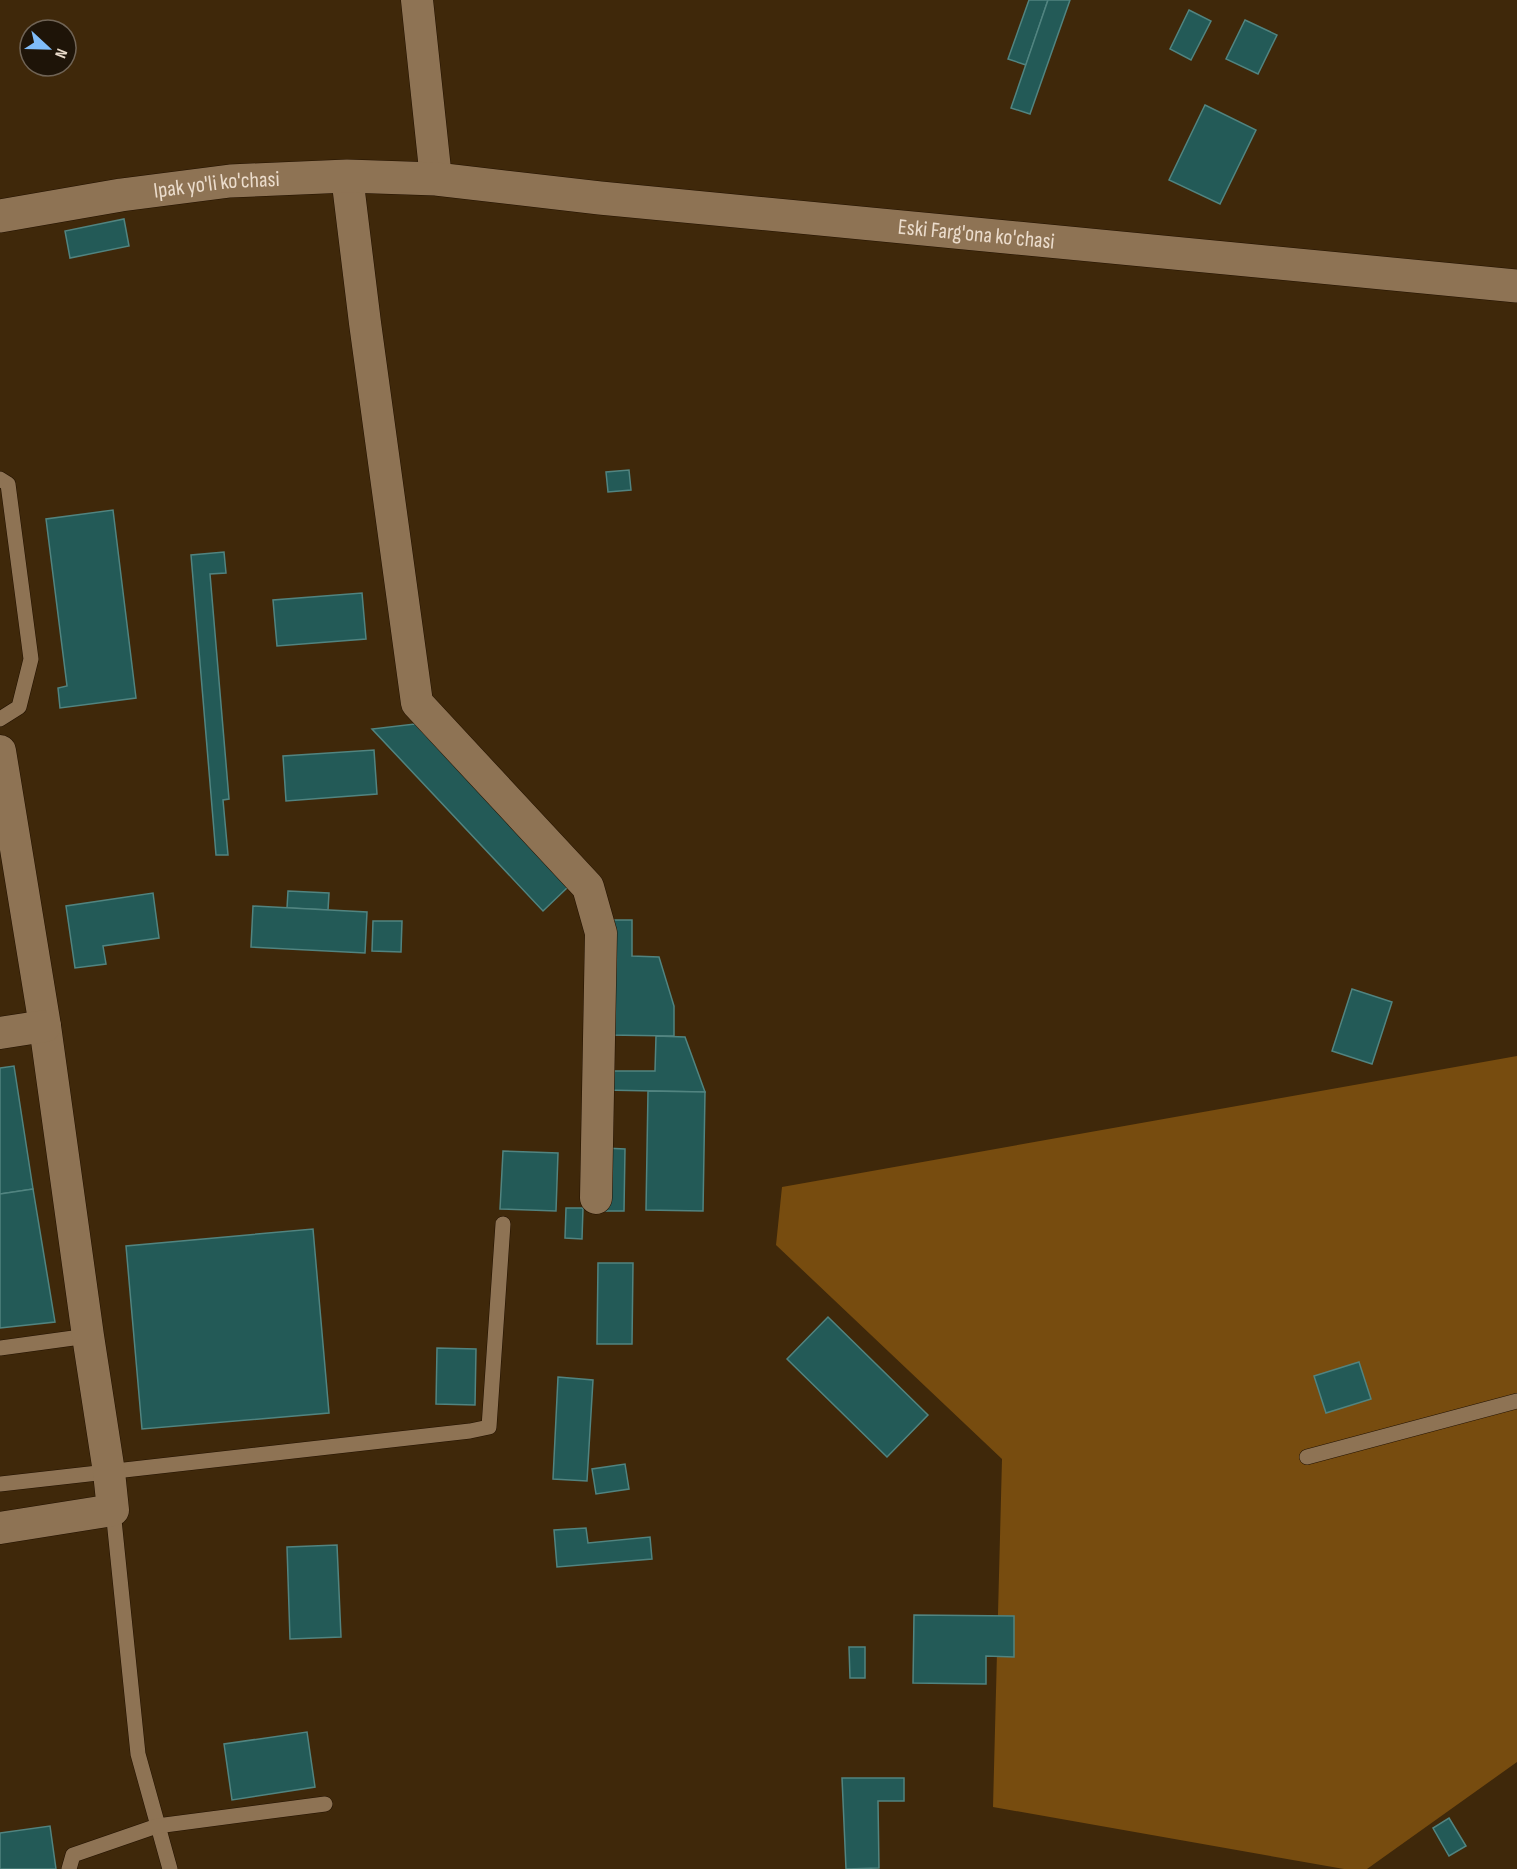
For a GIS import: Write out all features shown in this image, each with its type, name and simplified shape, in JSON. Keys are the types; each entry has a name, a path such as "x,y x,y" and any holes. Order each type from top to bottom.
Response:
{"main road":[{"name":"Ipak yo'li ko'chasi","path":"0,216 121,195 230,181 347,176 436,179"},
{"name":"Eski Farg'ona ko'chasi","path":"436,179 600,198 1517,286"}],"street":[{"path":"417,0 436,179"},
{"path":"347,176 417,703 588,887 601,933 596,1198"},
{"path":"0,751 45,1026 88,1336 110,1472 113,1510 0,1528"},
{"path":"0,1033 45,1026"}],"lane":[{"path":"0,479 8,484 31,658 18,707 0,719"},
{"path":"0,1484 489,1427 502,1224"},
{"path":"0,1348 88,1336"},
{"path":"1307,1457 1517,1401"},
{"path":"113,1510 138,1754 170,1869"},
{"path":"69,1869 73,1856 157,1826 325,1804"}],"shaded area":[{"path":"1517,1056 1517,1762 1367,1869 1344,1869 993,1807 1002,1459 776,1245 782,1187"}],"building":[{"path":"1029,0 1048,0 1026,65 1008,59"},
{"path":"1048,0 1070,0 1030,114 1011,108"},
{"path":"1189,10 1211,21 1191,60 1170,49"},
{"path":"1245,20 1277,35 1258,74 1226,59"},
{"path":"1205,105 1256,130 1220,204 1169,180"},
{"path":"124,219 129,246 70,258 65,231"},
{"path":"629,470 631,490 608,492 606,472"},
{"path":"113,510 136,698 60,708 58,688 67,686 46,519"},
{"path":"224,552 226,573 210,574 229,799 223,800 228,855 216,855 191,555"},
{"path":"362,593 366,639 277,646 273,600"},
{"path":"415,724 568,887 543,911 372,729"},
{"path":"374,750 377,794 286,801 283,756"},
{"path":"288,891 329,893 328,910 287,908"},
{"path":"153,893 159,938 103,946 106,964 75,968 66,906"},
{"path":"253,906 367,912 365,953 251,947"},
{"path":"610,920 632,920 632,956 659,957 674,1006 674,1036 608,1035"},
{"path":"373,921 402,921 401,952 372,951"},
{"path":"1352,989 1392,1002 1372,1064 1332,1051"},
{"path":"656,1036 685,1037 705,1092 604,1090 604,1071 655,1071"},
{"path":"14,1066 33,1189 0,1194 0,1068"},
{"path":"648,1091 705,1092 703,1211 646,1210"},
{"path":"604,1148 625,1149 624,1211 603,1211"},
{"path":"503,1151 558,1153 556,1211 500,1209"},
{"path":"33,1189 55,1322 0,1328 0,1194"},
{"path":"566,1208 583,1208 582,1239 565,1238"},
{"path":"313,1229 329,1413 142,1429 126,1246"},
{"path":"598,1263 633,1263 632,1344 597,1344"},
{"path":"828,1317 928,1415 887,1457 787,1359"},
{"path":"437,1348 476,1349 475,1405 436,1404"},
{"path":"1359,1362 1371,1399 1326,1413 1314,1376"},
{"path":"558,1377 593,1380 587,1481 553,1479"},
{"path":"625,1464 629,1489 596,1494 592,1469"},
{"path":"586,1528 588,1543 650,1537 652,1559 557,1567 554,1530"},
{"path":"337,1545 341,1637 290,1639 287,1547"},
{"path":"914,1615 1014,1616 1014,1657 986,1656 986,1684 913,1683"},
{"path":"849,1647 865,1647 865,1678 850,1678"},
{"path":"307,1732 315,1787 232,1800 224,1744"},
{"path":"842,1778 904,1778 904,1801 878,1801 879,1868 846,1869"},
{"path":"1449,1818 1466,1846 1449,1856 1433,1828"},
{"path":"50,1826 56,1869 0,1869 0,1833"}]}
